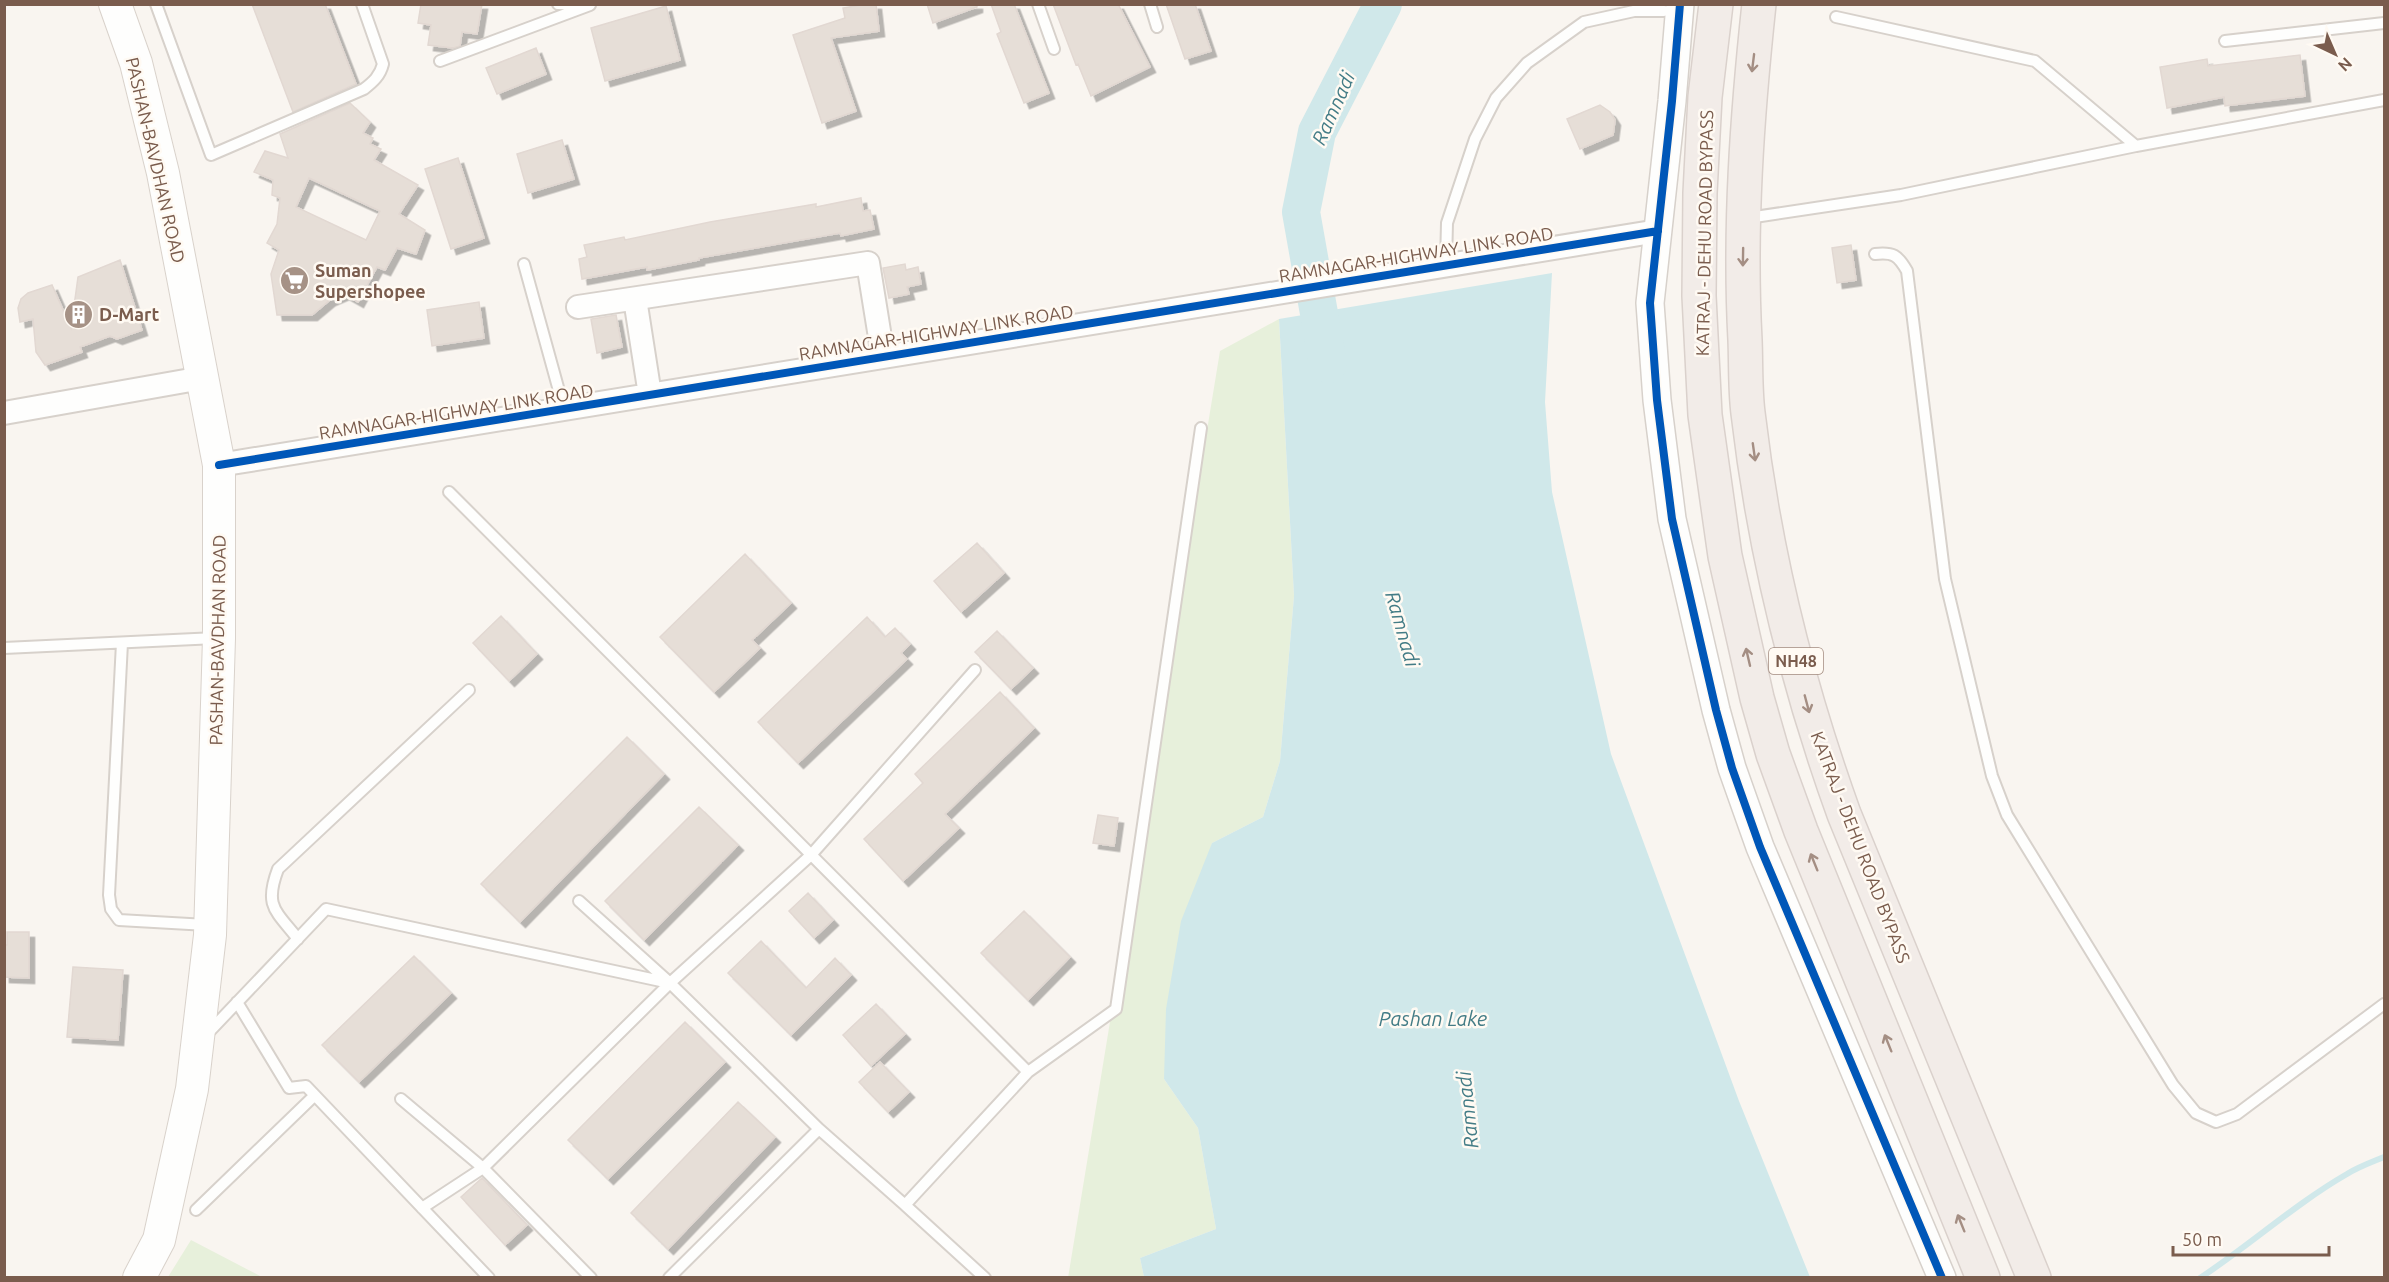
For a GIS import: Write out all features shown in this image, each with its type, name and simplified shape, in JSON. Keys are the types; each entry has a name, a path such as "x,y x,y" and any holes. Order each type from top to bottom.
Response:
{"highway":[{"name":"KATRAJ - DEHU ROAD BYPASS","path":"1716,4 1705,97 1700,193 1699,296 1705,415 1725,556 1757,698 1777,765 1801,831 1983,1278"},
{"name":"KATRAJ - DEHU ROAD BYPASS","path":"1760,4 1748,100 1743,218 1743,295 1748,411 1768,548 1817,740 1844,814 2034,1278"}],"main road":[{"name":"PASHAN-BAVDHAN ROAD","path":"115,4 136,63 163,173 219,465 219,638 211,925 192,1089 159,1240 139,1278"}],"street":[{"path":"1672,8 1658,231 1650,303 1657,400 1672,519 1716,710 1732,768 1760,847 1942,1278"},
{"name":"RAMNAGAR-HIGHWAY LINK ROAD","path":"219,465 1658,231"},
{"path":"578,307 868,263 884,356"},
{"path":"635,299 650,394"},
{"path":"4,413 202,378"}],"lane":[{"path":"156,4 211,155 364,90 373,82 381,73 383,64 362,4"},
{"path":"558,4 591,5"},
{"path":"1038,4 1054,49"},
{"path":"1150,4 1157,27"},
{"path":"440,62 591,5"},
{"path":"1446,264 1447,223 1475,139 1496,98 1527,63 1584,21 1634,11 1672,8"},
{"path":"1836,17 2035,62 2136,146"},
{"path":"2224,41 2385,23"},
{"path":"1743,218 1900,195 2136,146 2385,100"},
{"path":"1875,254 1889,253 1898,256 1907,271 1945,579 1992,776 2007,815 2173,1085 2196,1113 2216,1122 2227,1118 2237,1114 2385,1004"},
{"path":"524,264 564,409"},
{"path":"905,1205 1028,1072 1116,1009 1202,428"},
{"path":"449,492 1028,1072"},
{"path":"4,648 219,638"},
{"path":"122,643 109,895 111,909 119,920 211,925"},
{"path":"422,1208 483,1168 670,983 811,855 975,670"},
{"path":"298,939 272,906 270,889 278,869 470,690"},
{"path":"579,901 670,983 819,1129 985,1278"},
{"path":"197,1044 326,909 670,983"},
{"path":"237,1002 289,1088 306,1086 489,1278"},
{"path":"196,1210 315,1096"},
{"path":"401,1098 483,1168 591,1278"},
{"path":"669,1278 819,1129"}],"green space":[{"path":"1279,319 1294,596 1280,761 1263,817 1212,843 1164,1079 1198,1128 1216,1229 1140,1258 1144,1277 1068,1278 1220,351"},
{"path":"191,1240 262,1277 168,1277"}],"water":[{"name":"Pashan Lake","path":"1552,273 1545,402 1552,492 1611,754 1739,1101 1810,1277 1144,1277 1140,1258 1216,1229 1198,1128 1164,1079 1166,1009 1181,921 1212,843 1263,817 1280,761 1294,596 1279,319"}],"building":[{"path":"252,4 325,4 356,84 293,112"},
{"path":"421,4 482,4 477,34 462,32 460,46 453,48 428,45 431,25 418,23"},
{"path":"876,4 879,31 831,38 856,111 822,123 793,35 845,18 843,8"},
{"path":"927,4 977,4 977,7 933,23"},
{"path":"991,4 1014,4 1049,93 1024,103 997,34 1001,32"},
{"path":"1053,4 1118,4 1150,67 1091,96 1078,64 1076,65"},
{"path":"1166,4 1195,4 1211,51 1185,59"},
{"path":"666,6 680,60 605,81 591,28"},
{"path":"536,48 546,74 497,94 486,68"},
{"path":"2300,55 2305,96 2225,106 2224,97 2167,108 2160,67 2207,59 2208,66"},
{"path":"350,103 370,122 363,133 373,138 370,144 381,149 374,160 418,185 399,214 425,230 416,254 397,248 385,270 377,267 358,302 344,294 330,300 312,315 277,315 271,274 279,250 267,243 277,224 280,198 272,195 273,180 254,172 265,151 288,158 280,134","holes":["309,178 380,211 366,240 296,207"]},
{"path":"1600,105 1610,112 1615,120 1613,135 1580,149 1567,119"},
{"path":"562,140 574,179 528,193 517,154"},
{"path":"458,158 484,238 451,249 425,169"},
{"path":"861,198 863,211 870,210 874,229 699,258 699,260 647,270 647,267 582,279 579,259 587,257 584,245 624,237 625,240 710,222 816,204 816,207"},
{"path":"1851,245 1856,280 1837,283 1832,248"},
{"name":"D-Mart","path":"120,260 142,330 117,339 110,336 80,347 82,352 45,365 36,352 33,319 20,322 18,308 21,299 28,293 52,285 71,328 78,277"},
{"path":"905,264 906,270 918,267 921,284 907,287 909,294 889,298 883,268"},
{"path":"479,302 484,338 432,346 427,310"},
{"path":"616,315 622,347 597,353 591,319"},
{"path":"977,543 1004,573 961,612 934,581"},
{"path":"745,554 791,603 752,640 760,648 714,692 660,637"},
{"path":"501,616 537,654 509,681 473,643"},
{"path":"867,617 885,637 895,628 910,644 901,653 907,659 798,763 758,722"},
{"path":"997,631 1033,668 1011,689 975,652"},
{"path":"1000,692 1034,728 945,814 959,828 903,881 864,839 923,783 915,774"},
{"path":"627,737 664,774 520,922 481,884"},
{"path":"699,807 738,845 644,940 605,901"},
{"path":"1098,815 1118,818 1114,846 1093,843"},
{"path":"808,893 833,920 814,938 789,911"},
{"path":"1024,911 1070,957 1028,1000 981,953"},
{"path":"7,932 29,932 29,978 4,977 4,945 7,945"},
{"path":"761,941 806,988 835,958 851,975 791,1035 728,973"},
{"path":"414,956 451,993 359,1082 322,1045"},
{"path":"73,967 123,970 118,1040 67,1037"},
{"path":"876,1004 905,1034 871,1066 843,1035"},
{"path":"685,1022 725,1062 608,1179 568,1140"},
{"path":"880,1062 909,1092 888,1112 859,1082"},
{"path":"738,1102 775,1137 668,1249 631,1213"},
{"path":"482,1178 527,1225 505,1245 461,1197"}],"waterway":[{"name":"Ramnadi","path":"1328,364 1301,212 1317,132 1383,4"},
{"path":"2200,1278 2328,1186 2356,1169 2384,1157"}],"cycle path":[{"path":"1680,4 1650,303 1657,400 1672,519 1716,710 1732,768 1760,847 1942,1278"},
{"path":"219,465 1658,231"}],"place":[{"name":"Suman Supershopee","path":"294,280"},
{"name":"D-Mart","path":"78,314"}]}
